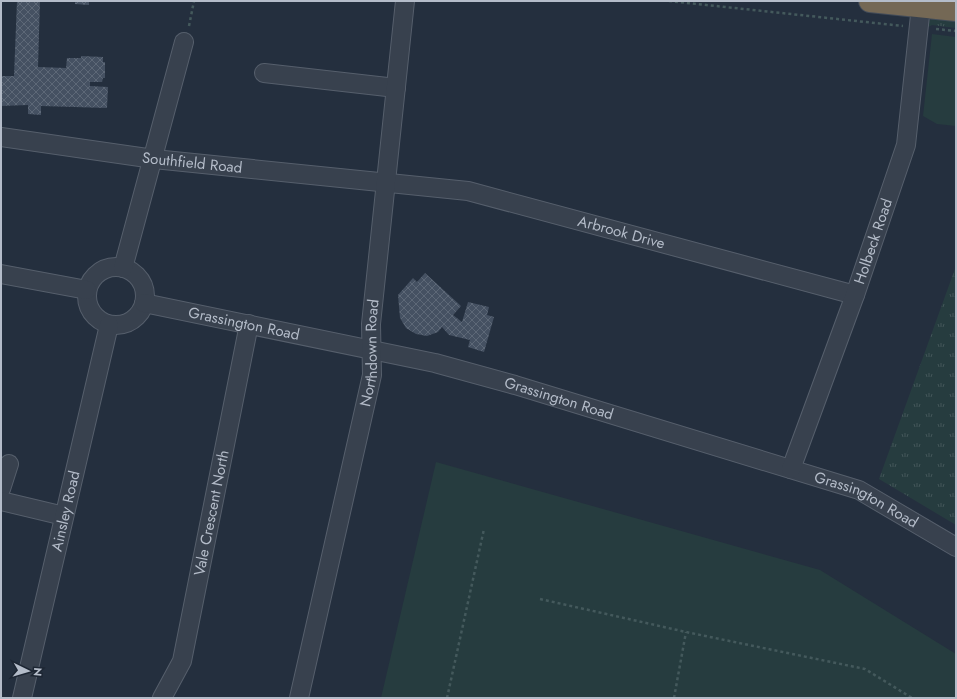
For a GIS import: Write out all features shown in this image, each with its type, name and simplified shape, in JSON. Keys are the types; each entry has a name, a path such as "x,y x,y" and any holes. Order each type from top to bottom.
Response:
{"highway":[{"path":"870,1 956,10"}],"street":[{"name":"Northdown Road","path":"299,698 372,375 371,324 405,1"},
{"name":"Holbeck Road","path":"791,468 855,295 906,145 921,6"},
{"path":"123,268 154,159 184,42"},
{"path":"264,73 396,88"},
{"name":"Southfield Road","path":"1,137 154,159 385,184"},
{"name":"Arbrook Drive","path":"385,184 468,191 491,196 855,295"},
{"path":"114,267 123,268 131,272 140,281 145,294 144,303 139,313 131,321 120,325 109,324 99,320 91,312 87,301 87,290 91,281 97,274 105,269 114,267"},
{"path":"1,274 87,290"},
{"name":"Grassington Road","path":"144,303 371,349 478,374 791,468 859,490 956,547"},
{"name":"Ainsley Road","path":"22,698 109,324"},
{"name":"Vale Crescent North","path":"162,698 182,661 249,324"},
{"path":"1,489 9,464"},
{"path":"1,501 64,516"}],"path":[{"path":"184,42 187,37 194,1"},
{"path":"669,1 902,25 908,32 918,33"},
{"path":"446,698 484,529"},
{"path":"540,599 686,632 865,669 912,698"},
{"path":"674,698 686,632"}],"green space":[{"path":"933,18 956,21 956,28 932,25 926,28 928,21"},
{"path":"932,34 956,37 956,126 937,124 923,116"},
{"path":"956,266 956,525 879,479"},
{"path":"436,462 820,570 956,654 956,698 381,698"}],"building":[{"path":"17,1 40,1 38,67 66,68 67,58 81,58 81,56 103,57 103,62 105,62 105,78 103,78 102,82 90,82 90,86 108,87 107,108 41,106 41,115 28,114 28,105 1,106 1,76 14,76"},
{"path":"75,1 89,1 89,5 75,4"},
{"path":"425,273 461,306 453,315 462,322 468,302 489,307 487,315 494,317 484,352 468,347 470,340 449,335 442,327 438,332 427,336 416,334 406,328 400,318 398,295 413,278 417,282"}]}
